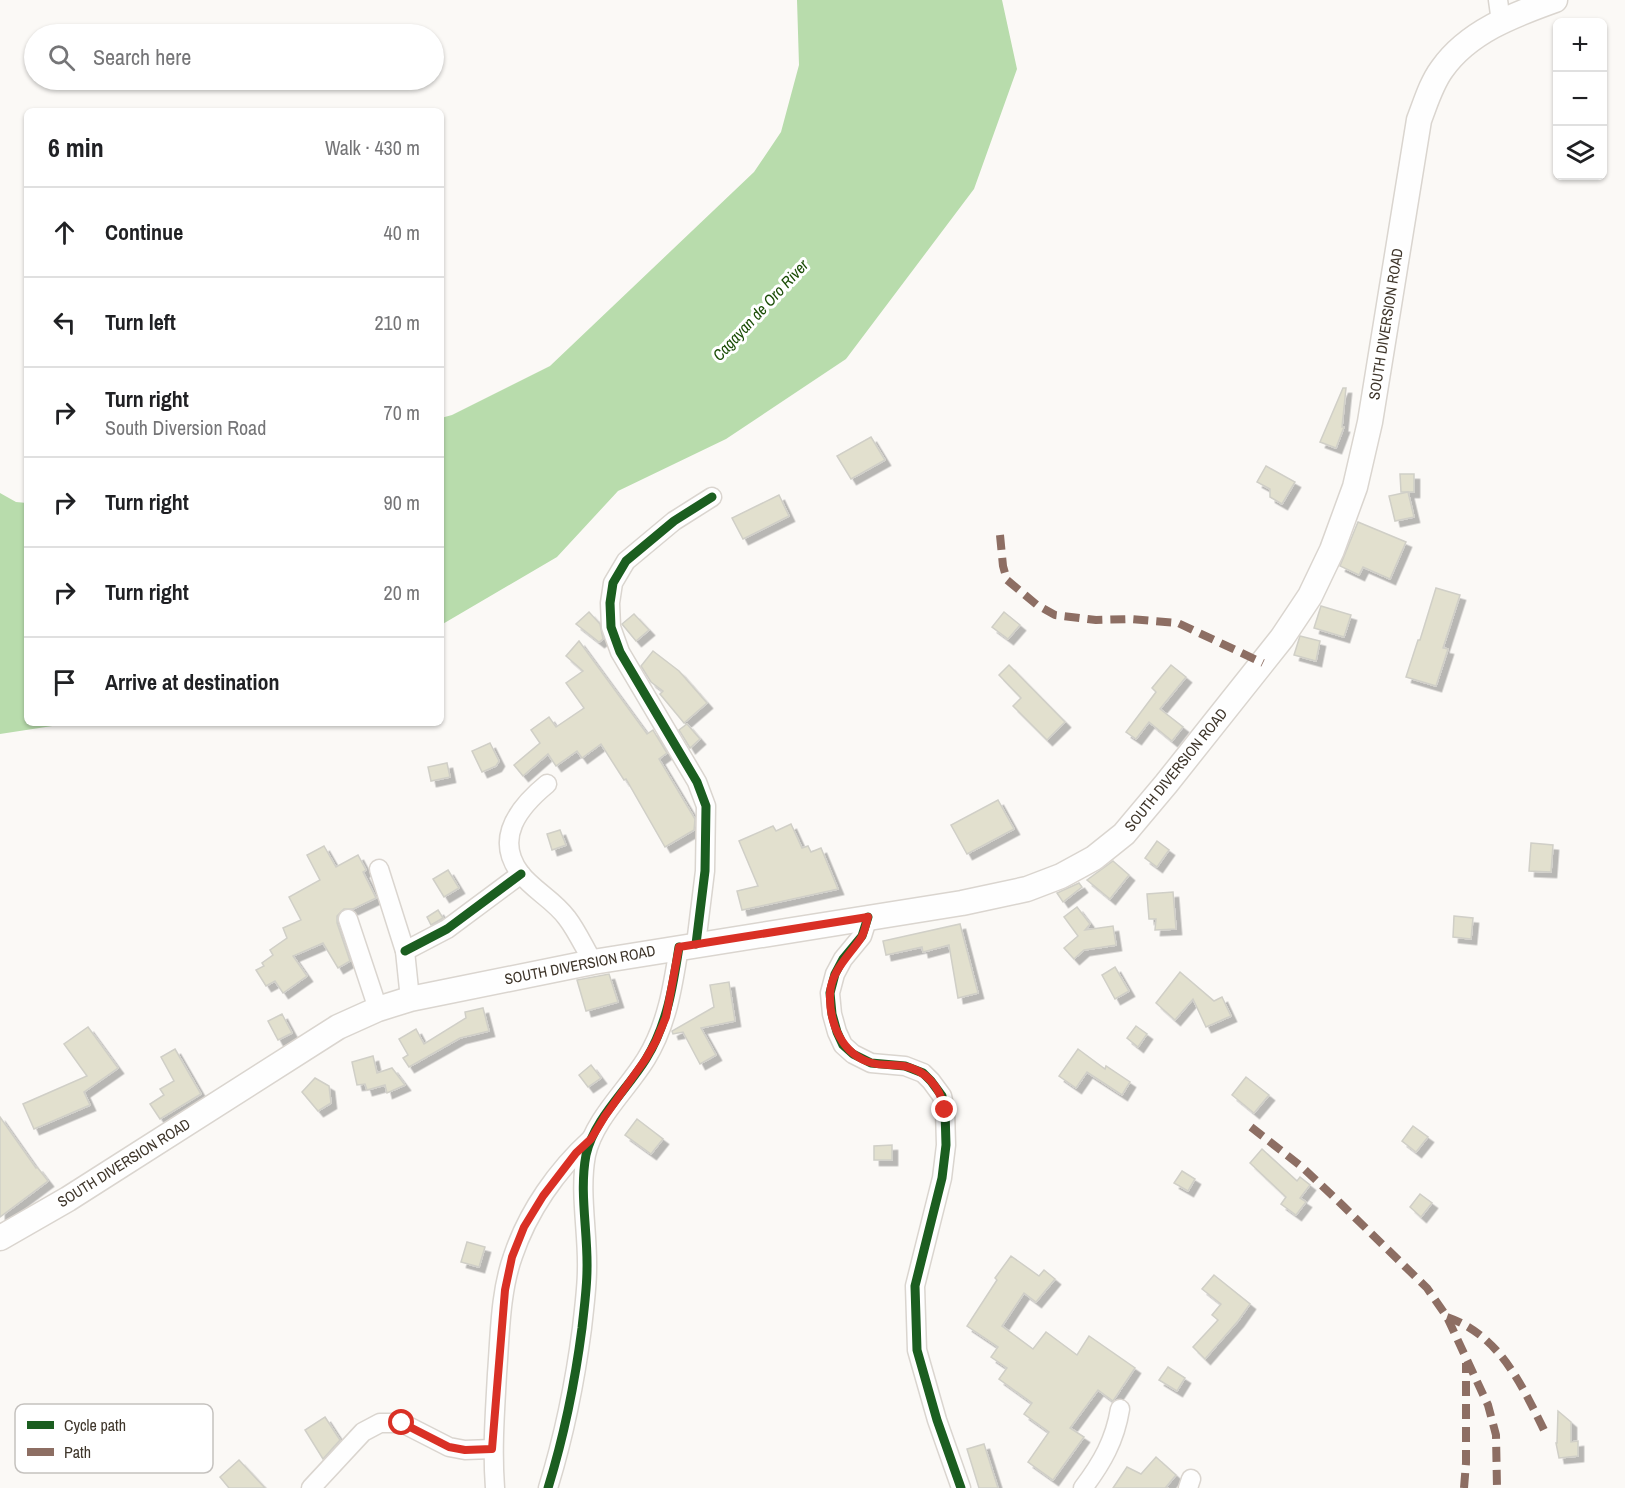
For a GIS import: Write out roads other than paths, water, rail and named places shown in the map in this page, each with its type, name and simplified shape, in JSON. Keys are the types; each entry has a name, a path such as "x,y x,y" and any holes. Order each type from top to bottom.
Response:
{"main road":[{"name":"SOUTH DIVERSION ROAD","path":"0,1238 68,1199 338,1027 378,1009 410,999 593,962 962,903 1027,889 1061,876 1094,858 1124,834 1282,638 1310,596 1332,550 1355,487 1370,422 1419,120 1442,69 1458,50 1476,36 1500,11 1555,0"}],"street":[{"path":"495,1488 492,1449 505,1290 512,1257 524,1227 543,1196 576,1153 591,1139 656,1041 666,1017 688,945 705,871 706,806 697,782 620,652 611,627 610,603 614,583 626,561 674,521 712,497"},
{"path":"547,784 519,810 508,837 509,854 521,874 567,917 593,962"},
{"path":"379,869 405,951 410,999"},
{"path":"405,951 455,924 521,874"},
{"path":"868,917 862,936 843,959 835,974 830,993 832,1014 843,1045 853,1054 872,1063 905,1066 923,1073 942,1096 945,1110 946,1145 942,1178 915,1286 917,1350 937,1420 961,1488"},
{"path":"348,919 378,1009"},
{"path":"548,1488 567,1417 582,1327 588,1270 584,1173 591,1139"},
{"path":"1083,1488 1101,1465 1117,1431 1120,1409"},
{"path":"311,1488 363,1432 380,1423 402,1423 449,1447 465,1450 492,1449"}],"water":[{"name":"Cagayan de Oro River","path":"797,0 1002,0 1017,69 974,189 846,359 726,439 618,491 557,557 444,623 444,417 550,366 754,172 781,132 799,65"},
{"path":"0,493 16,502 24,503 24,726 52,726 0,734"}]}
